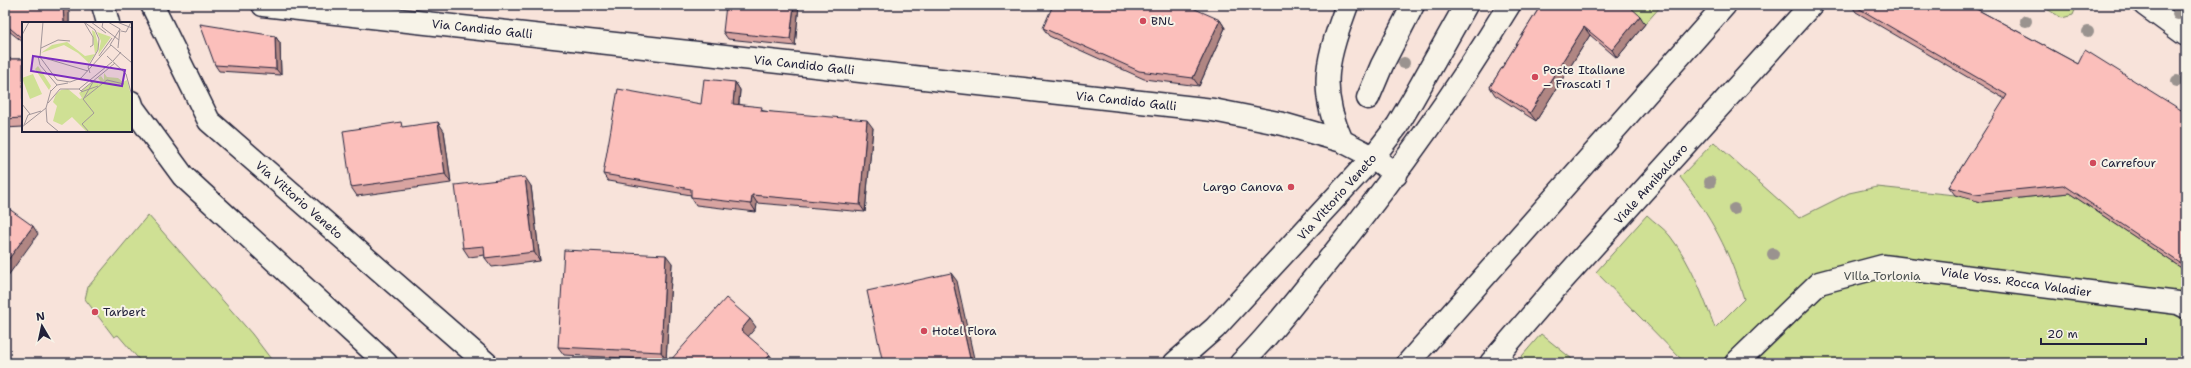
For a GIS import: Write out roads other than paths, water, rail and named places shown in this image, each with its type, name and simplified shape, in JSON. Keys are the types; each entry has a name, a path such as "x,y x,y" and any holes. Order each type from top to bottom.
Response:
{"street":[{"path":"103,5 108,22"},
{"name":"Via Vittorio Veneto","path":"152,5 209,121 486,363"},
{"name":"Via Candido Galli","path":"263,5 1213,110 1290,125 1342,141 1374,157 1396,175"},
{"path":"1342,141 1328,104 1326,84 1328,65 1347,5"},
{"path":"1368,98 1382,64 1413,5"},
{"name":"Via Vittorio Veneto","path":"1176,363 1215,328 1374,157 1397,126 1413,100 1466,5"},
{"path":"1240,363 1272,330 1396,175 1448,100 1509,5"},
{"path":"1408,363 1725,5"},
{"name":"Viale Annibalcaro","path":"1491,363 1552,292 1811,5"},
{"path":"2145,5 2186,36"},
{"path":"132,105 183,176 386,363"},
{"name":"Viale Voss. Rocca Valadier","path":"1736,363 1819,283 1883,266 2178,303 2186,307"}],"place":[{"name":"BNL","path":"1143,21"},
{"name":"Poste Italiane – Frascati 1","path":"1535,77"},
{"name":"Carrefour","path":"2093,163"},
{"name":"Largo Canova","path":"1291,187"},
{"name":"Tarbert","path":"95,312"},
{"name":"Hotel Flora","path":"924,331"}],"park label":[{"name":"Villa Torlonia","path":"1882,276"}]}
